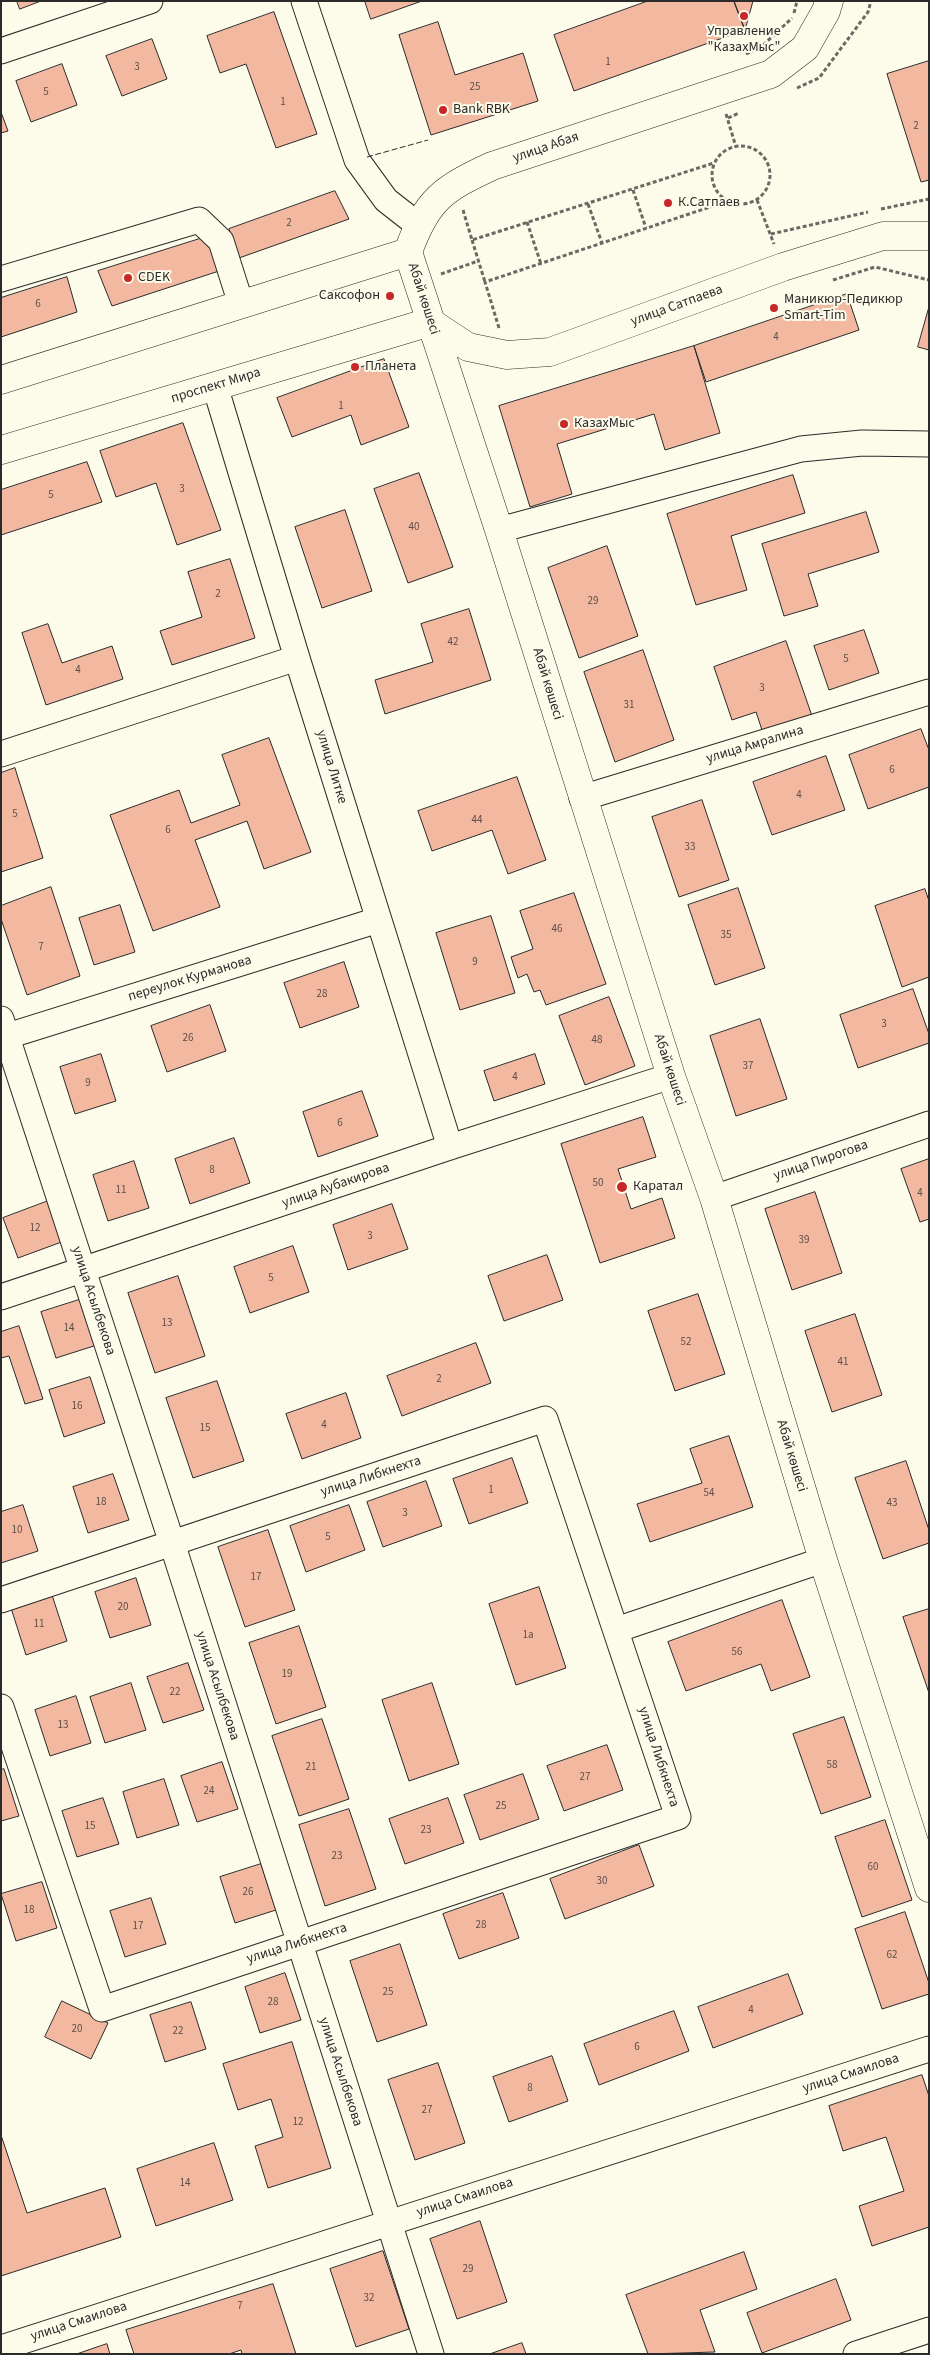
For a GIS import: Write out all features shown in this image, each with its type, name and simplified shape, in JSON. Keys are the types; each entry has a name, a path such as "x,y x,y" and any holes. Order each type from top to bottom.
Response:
{"main road":[{"name":"улица Абая","path":"408,252 418,224 432,204 455,183 492,166 771,74 805,48 831,5"},
{"name":"улица Сатпаева","path":"430,322 468,347 507,355 550,352 783,267 883,236 929,236"},
{"name":"Абай көшесі","path":"408,252 500,530 582,798 671,1076 714,1198 823,1560 929,1888"},
{"path":"1,380 408,252"},
{"name":"проспект Мира","path":"1,450 430,322"}],"street":[{"path":"1,51 150,1"},
{"path":"304,1 357,160 386,200 418,224"},
{"path":"1,279 199,220 221,241 241,304"},
{"name":"улица Литке","path":"215,386 297,658 450,1147"},
{"path":"500,530 801,449 862,443 929,444"},
{"path":"1,754 297,658"},
{"name":"улица Амралина","path":"582,798 929,692"},
{"name":"переулок Курманова","path":"3,1031 378,920"},
{"name":"улица Асылбекова","path":"3,1031 172,1543 431,2354"},
{"name":"улица Аубакирова","path":"1,1297 450,1147 671,1076"},
{"name":"улица Пирогова","path":"714,1198 929,1124"},
{"name":"улица Либкнехта","path":"1,1600 545,1419 678,1817 102,2009 1,1707"},
{"path":"616,1630 823,1560"},
{"name":"улица Смаилова","path":"1,2348 929,2049"},
{"path":"856,2354 929,2330"}],"path":[{"path":"745,54 761,47 793,17 797,1"},
{"path":"720,90 736,147"},
{"path":"472,240 714,163 726,151 736,147 756,150 763,156 770,174 768,184 757,200 737,204 728,201 714,186 712,176 714,163"},
{"path":"455,183 507,355"},
{"path":"633,190 646,228"},
{"path":"771,234 929,199"},
{"path":"485,282 728,201"},
{"path":"588,204 602,243"},
{"path":"527,222 541,264"},
{"path":"418,282 478,261"}],"building":[{"path":"17,1 41,1 20,9"},
{"path":"365,1 422,1 371,19"},
{"path":"648,1 734,1 745,30 574,91 554,35"},
{"name":"Управление \"КазахМыс\"","path":"734,1 753,1 745,30"},
{"path":"274,12 317,134 276,148 246,64 220,73 207,36"},
{"path":"438,22 455,75 523,53 538,101 431,135 399,35"},
{"path":"152,39 167,79 122,96 106,56"},
{"path":"929,61 929,180 921,182 887,74"},
{"path":"62,64 77,105 31,122 16,81"},
{"path":"1,112 8,131 1,133"},
{"path":"335,191 349,219 239,258 229,229"},
{"path":"209,236 219,271 112,306 98,271"},
{"path":"67,277 77,312 1,337 1,298"},
{"path":"847,294 859,330 706,382 694,346"},
{"path":"929,307 929,350 918,347"},
{"name":"КазахМыс","path":"694,346 720,433 665,450 654,414 557,444 572,494 530,507 499,406"},
{"path":"384,359 409,427 361,445 351,415 292,437 277,398"},
{"path":"183,423 221,530 177,545 156,483 116,497 100,451"},
{"path":"87,462 102,502 1,535 1,490"},
{"path":"419,473 453,567 408,583 374,489"},
{"path":"793,475 805,513 731,536 747,590 696,605 667,514"},
{"path":"345,510 372,591 322,608 295,527"},
{"path":"866,512 879,552 808,574 818,606 784,616 762,544"},
{"path":"607,546 638,636 579,658 548,568"},
{"path":"230,559 255,638 172,665 160,631 202,617 188,572"},
{"path":"469,609 491,680 385,714 375,680 433,662 421,624"},
{"path":"48,624 62,663 112,646 123,679 46,705 22,633"},
{"path":"864,630 879,673 829,690 814,646"},
{"path":"786,641 812,716 763,733 756,712 732,720 714,667"},
{"path":"643,650 674,740 615,762 584,672"},
{"path":"921,729 929,750 929,787 868,809 849,755"},
{"path":"269,738 311,852 264,869 247,821 195,840 220,907 153,931 110,815 179,790 191,823 240,805 222,755"},
{"path":"826,756 845,810 772,835 753,782"},
{"path":"15,768 43,858 1,872 1,773"},
{"path":"517,777 546,860 508,874 492,830 432,851 418,811"},
{"path":"702,800 729,880 679,897 652,817"},
{"path":"51,887 80,976 27,995 1,919 1,906"},
{"path":"738,888 765,968 715,985 688,905"},
{"path":"925,889 929,901 929,977 902,987 875,906"},
{"path":"574,893 606,984 546,1005 540,990 534,992 527,974 518,978 511,957 533,949 520,911"},
{"path":"120,905 135,952 94,965 79,918"},
{"path":"491,916 515,993 460,1010 436,933"},
{"path":"344,962 359,1007 300,1028 284,983"},
{"path":"913,989 929,1034 929,1043 858,1068 840,1015"},
{"path":"609,997 635,1066 585,1085 559,1016"},
{"path":"210,1005 226,1051 167,1072 151,1026"},
{"path":"760,1019 787,1099 736,1116 710,1036"},
{"path":"101,1054 116,1101 75,1114 60,1067"},
{"path":"535,1054 545,1084 494,1101 484,1071"},
{"path":"362,1091 378,1136 318,1157 303,1112"},
{"path":"643,1117 656,1157 618,1169 631,1209 662,1198 675,1238 600,1263 561,1144"},
{"path":"234,1138 250,1183 190,1204 175,1159"},
{"path":"929,1159 929,1219 920,1222 901,1169"},
{"path":"134,1161 149,1208 108,1221 93,1175"},
{"path":"815,1192 842,1273 792,1290 765,1209"},
{"path":"51,1200 67,1240 18,1258 3,1218"},
{"path":"392,1204 408,1249 348,1270 333,1225"},
{"path":"293,1246 309,1292 250,1313 234,1267"},
{"path":"547,1255 563,1300 504,1321 488,1276"},
{"path":"178,1276 205,1356 155,1373 128,1293"},
{"path":"698,1294 725,1374 675,1391 648,1311"},
{"path":"82,1299 97,1345 56,1358 41,1312"},
{"path":"855,1314 882,1395 832,1412 805,1331"},
{"path":"19,1326 43,1399 25,1404 9,1356 1,1358 1,1332"},
{"path":"476,1343 491,1383 402,1416 387,1376"},
{"path":"90,1377 105,1423 64,1437 49,1390"},
{"path":"217,1381 244,1461 193,1478 166,1398"},
{"path":"346,1393 361,1438 302,1459 286,1414"},
{"path":"729,1436 753,1507 650,1542 637,1504 702,1483 690,1449"},
{"path":"512,1458 528,1503 469,1524 453,1479"},
{"path":"906,1461 929,1530 929,1543 883,1559 855,1478"},
{"path":"113,1474 129,1520 88,1533 73,1487"},
{"path":"426,1481 442,1526 383,1547 367,1502"},
{"path":"23,1505 38,1551 1,1563 1,1512"},
{"path":"349,1505 365,1550 306,1572 290,1526"},
{"path":"268,1530 295,1610 245,1627 218,1547"},
{"path":"136,1578 151,1625 110,1638 95,1592"},
{"path":"539,1587 566,1668 516,1685 489,1604"},
{"path":"52,1595 67,1641 26,1655 11,1608"},
{"path":"782,1600 810,1677 771,1691 761,1664 686,1691 668,1642"},
{"path":"929,1609 929,1693 903,1617"},
{"path":"299,1626 326,1707 276,1724 249,1643"},
{"path":"188,1663 204,1710 163,1723 147,1677"},
{"path":"131,1683 146,1730 105,1743 90,1697"},
{"path":"432,1683 459,1764 409,1781 382,1700"},
{"path":"76,1696 91,1743 50,1756 35,1710"},
{"path":"844,1717 871,1797 821,1814 793,1734"},
{"path":"322,1719 349,1799 299,1816 272,1736"},
{"path":"607,1745 623,1790 564,1811 547,1766"},
{"path":"222,1762 238,1809 197,1822 181,1776"},
{"path":"4,1769 19,1816 1,1821 1,1770"},
{"path":"523,1774 539,1819 480,1840 464,1795"},
{"path":"164,1779 179,1825 137,1838 123,1792"},
{"path":"103,1798 119,1844 77,1857 62,1811"},
{"path":"448,1798 464,1843 405,1864 389,1819"},
{"path":"349,1809 376,1889 325,1906 299,1825"},
{"path":"885,1820 912,1900 862,1917 835,1837"},
{"path":"639,1845 654,1886 565,1919 550,1879"},
{"path":"261,1864 276,1910 235,1923 220,1877"},
{"path":"42,1882 57,1928 16,1941 1,1894"},
{"path":"503,1893 519,1938 459,1959 443,1914"},
{"path":"151,1898 166,1944 125,1957 110,1911"},
{"path":"905,1912 929,1983 929,1994 882,2009 855,1929"},
{"path":"400,1944 427,2025 377,2042 350,1961"},
{"path":"285,1973 301,2020 260,2033 245,1987"},
{"path":"788,1974 803,2014 713,2048 698,2007"},
{"path":"62,2001 108,2023 91,2059 45,2037"},
{"path":"191,2002 206,2049 165,2062 150,2015"},
{"path":"674,2011 689,2051 599,2085 584,2044"},
{"path":"292,2042 331,2168 268,2188 255,2146 283,2137 271,2099 238,2110 223,2064"},
{"path":"552,2056 568,2101 509,2122 493,2077"},
{"path":"438,2063 465,2143 415,2160 388,2080"},
{"path":"922,2075 929,2096 929,2227 872,2246 859,2206 904,2191 886,2137 843,2151 829,2106"},
{"path":"1,2135 27,2213 105,2188 121,2237 1,2276"},
{"path":"214,2143 233,2200 156,2226 137,2169"},
{"path":"480,2221 507,2302 457,2319 430,2239"},
{"path":"383,2251 409,2329 356,2347 330,2269"},
{"path":"744,2252 757,2289 700,2310 715,2352 648,2354 626,2295"},
{"path":"836,2279 851,2320 762,2353 747,2313"},
{"path":"273,2284 296,2354 242,2354 241,2350 229,2354 134,2354 126,2330"},
{"path":"522,2343 526,2354 490,2354"},
{"path":"107,2344 110,2354 77,2354"}],"fence":[{"path":"367,157 428,140"}],"place":[{"name":"Управление \"КазахМыс\"","path":"744,16"},
{"name":"Bank RBK","path":"443,110"},
{"name":"К.Сатпаев","path":"668,203"},
{"name":"CDEK","path":"128,278"},
{"name":"Саксофон","path":"390,296"},
{"name":"Маникюр-Педикюр Smart-Tim","path":"774,308"},
{"name":"Планета","path":"355,367"},
{"name":"КазахМыс","path":"564,424"},
{"name":"Каратал","path":"622,1187"}]}
